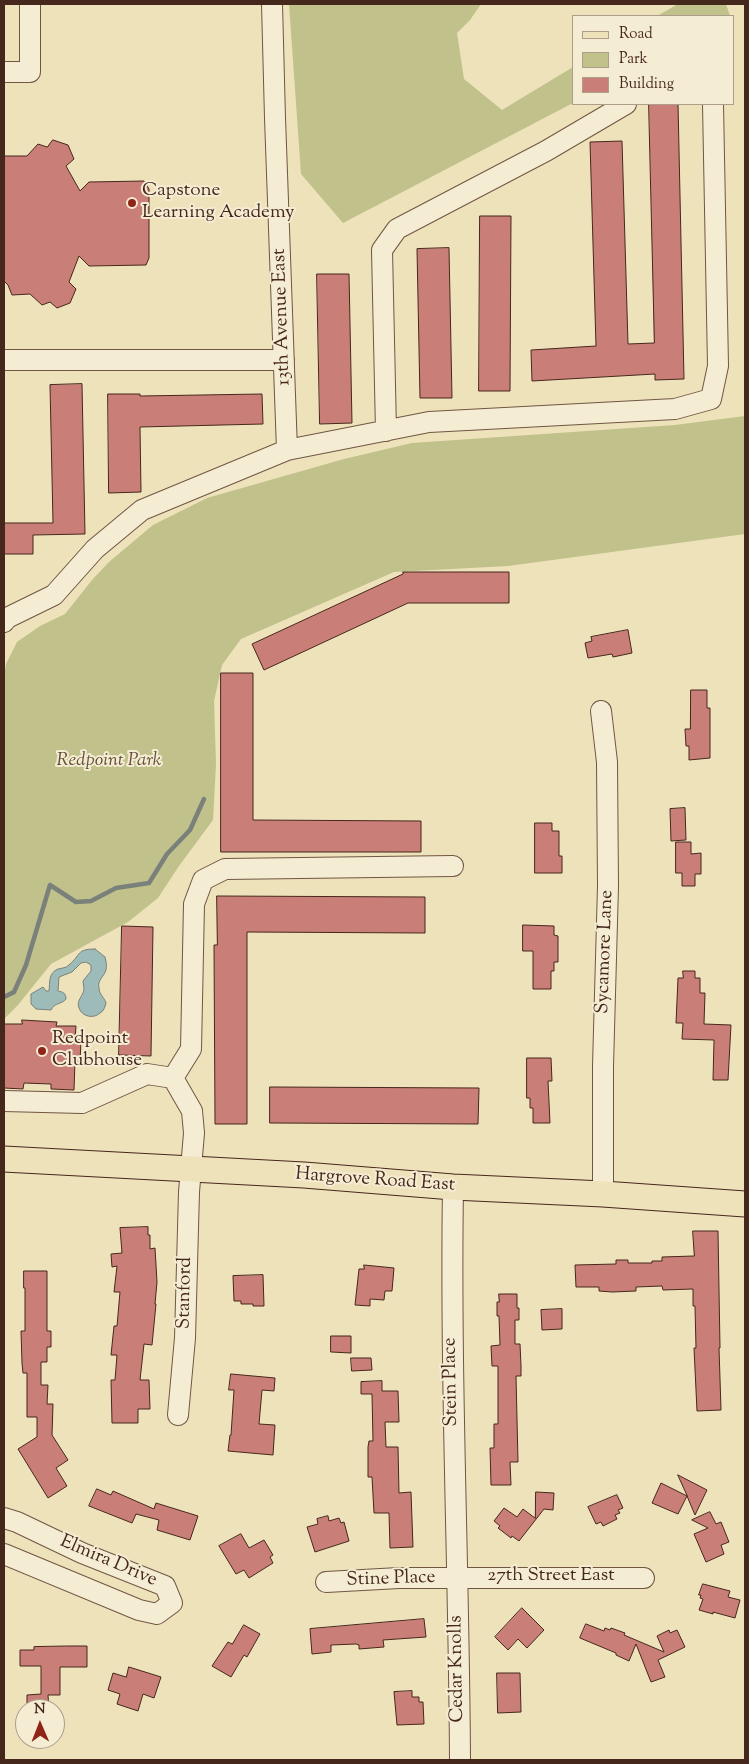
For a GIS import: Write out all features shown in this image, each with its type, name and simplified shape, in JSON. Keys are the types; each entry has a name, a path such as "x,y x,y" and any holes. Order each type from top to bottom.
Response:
{"main road":[{"name":"Hargrove Road East","path":"4,1160 312,1176 745,1204"}],"street":[{"path":"4,72 30,72 30,4"},
{"name":"13th Avenue East","path":"272,4 287,450"},
{"path":"386,431 382,250 397,229 546,151 624,105"},
{"path":"4,622 8,618 54,595 95,549 142,510 287,450 429,422 675,409 711,399 718,366 713,105"},
{"path":"4,360 284,360"},
{"name":"Sycamore Lane","path":"601,711 607,762 608,886 603,1066 603,1194"},
{"path":"4,1101 82,1104 147,1074 173,1078 191,1049 194,904 203,880 226,869 452,866"},
{"name":"Stanford","path":"173,1078 192,1111 194,1133 190,1170 185,1338 178,1415"},
{"name":"Stein Place","path":"453,1186 451,1322 457,1577"},
{"name":"Elmira Drive","path":"4,1518 18,1522 82,1553 165,1586 172,1603 157,1614 139,1610 4,1554"},
{"name":"27th Street East","path":"457,1577 644,1578"},
{"name":"Stine Place","path":"326,1582 457,1577"},
{"name":"Cedar Knolls","path":"457,1577 460,1760"}],"green space":[{"path":"289,4 481,4 470,20 457,33 464,79 502,110 572,68 572,104 343,223 301,174"},
{"path":"678,4 726,4 730,15 659,15"},
{"name":"Redpoint Park","path":"745,416 745,534 508,566 394,572 241,639 222,665 214,701 216,764 213,820 158,898 128,922 51,964 18,1005 4,1019 4,677 6,664 17,642 40,626 65,614 109,562 153,525 207,498 344,459 412,443 675,425"}],"water":[{"path":"95,949 105,957 106,963 106,970 99,985 100,992 106,1003 101,1012 95,1016 88,1016 79,1008 78,1003 84,989 83,981 91,971 91,965 86,962 81,963 72,972 59,977 58,991 65,994 66,999 64,1001 54,1006 51,1010 36,1009 31,1004 31,994 43,987 46,991 49,991 50,978 55,971 68,966 82,951"}],"building":[{"path":"649,105 678,105 684,379 655,380 655,374 532,381 531,350 596,346 590,142 622,141 628,344 654,343"},
{"path":"53,140 68,145 74,159 66,166 80,191 89,182 144,181 149,189 149,258 146,265 89,266 79,256 69,282 76,289 70,303 57,308 50,302 42,305 30,294 12,295 4,281 4,156 27,156 38,144 47,147"},
{"path":"480,216 511,216 510,391 479,391"},
{"path":"449,248 452,398 420,398 417,249"},
{"path":"317,274 349,274 352,423 320,424"},
{"path":"82,384 85,534 33,535 33,554 4,554 4,523 53,523 50,385"},
{"path":"108,394 140,394 140,396 262,394 263,424 140,427 141,492 109,493"},
{"path":"403,572 509,572 509,603 408,603 264,670 252,644 403,574"},
{"path":"628,630 632,653 613,657 612,654 588,658 585,643 592,641 591,637"},
{"path":"221,673 253,673 253,820 421,821 421,852 221,852"},
{"path":"691,690 707,690 707,708 710,708 710,758 689,760 689,746 686,746 685,729 690,729"},
{"path":"685,808 686,840 671,841 670,809"},
{"path":"535,823 552,823 552,831 559,831 559,856 562,856 562,873 535,873"},
{"path":"676,842 691,842 691,854 701,853 701,874 695,874 695,886 682,886 682,873 676,873"},
{"path":"217,896 425,897 425,933 247,932 247,1124 215,1124 214,945 217,945"},
{"path":"523,925 554,926 554,935 558,936 558,962 554,962 554,971 551,971 551,989 533,989 533,951 523,951"},
{"path":"122,926 153,927 151,1056 119,1055"},
{"path":"683,971 695,971 695,978 700,978 700,993 705,993 704,1024 731,1025 728,1080 713,1080 714,1040 682,1039 683,1023 676,1023 678,978 683,978"},
{"name":"Redpoint Clubhouse","path":"22,1020 57,1022 56,1026 76,1026 75,1039 81,1040 80,1062 75,1061 74,1090 51,1089 51,1084 24,1083 23,1089 4,1088 4,1024 22,1024"},
{"path":"527,1058 551,1058 552,1081 548,1081 550,1123 533,1123 533,1108 530,1108 530,1098 527,1098"},
{"path":"270,1087 479,1088 478,1124 270,1123"},
{"path":"148,1227 150,1249 155,1248 156,1304 152,1345 144,1344 140,1380 149,1380 150,1409 138,1409 138,1423 112,1423 111,1380 115,1380 117,1355 111,1355 114,1326 117,1326 120,1292 114,1292 117,1266 112,1267 111,1254 122,1253 120,1228"},
{"path":"693,1231 718,1231 721,1410 697,1411 693,1289 663,1290 662,1286 636,1287 636,1291 612,1292 599,1291 599,1287 576,1287 575,1265 616,1264 616,1260 628,1260 628,1263 652,1263 652,1261 662,1261 662,1257 694,1256"},
{"path":"364,1265 394,1268 392,1291 385,1291 384,1300 370,1299 370,1306 355,1305 359,1269 364,1269"},
{"path":"24,1271 47,1271 47,1331 51,1331 51,1347 47,1347 47,1362 41,1362 41,1385 48,1385 47,1404 53,1404 52,1435 68,1460 56,1468 67,1486 48,1498 18,1449 37,1437 37,1417 27,1417 27,1373 23,1373 22,1363 21,1331 25,1331"},
{"path":"263,1275 264,1306 241,1304 241,1301 234,1301 233,1276"},
{"path":"499,1294 517,1294 517,1308 519,1308 519,1320 515,1320 515,1344 520,1344 521,1366 521,1376 516,1376 518,1462 510,1462 511,1485 491,1485 490,1448 494,1448 494,1424 498,1424 498,1366 492,1366 491,1346 500,1345 499,1316 497,1316"},
{"path":"562,1309 562,1329 542,1330 541,1310"},
{"path":"331,1336 351,1336 351,1353 331,1352"},
{"path":"351,1358 371,1358 372,1370 352,1371"},
{"path":"231,1374 275,1378 274,1391 262,1390 259,1424 275,1425 273,1455 228,1451 234,1390 229,1390"},
{"path":"382,1381 382,1391 398,1391 399,1422 385,1422 386,1447 398,1447 399,1493 411,1492 413,1547 390,1548 389,1513 374,1513 372,1477 368,1477 368,1447 369,1441 373,1441 372,1394 361,1394 361,1382"},
{"path":"678,1475 707,1490 695,1515 687,1496"},
{"path":"661,1483 687,1496 678,1514 652,1503"},
{"path":"97,1489 111,1495 113,1491 154,1509 156,1503 198,1516 190,1540 157,1530 159,1520 136,1514 132,1523 89,1506"},
{"path":"536,1492 554,1493 553,1510 544,1509 519,1541 512,1536 511,1538 498,1528 500,1526 494,1521 504,1508 517,1517 523,1509 535,1518"},
{"path":"617,1495 623,1508 618,1510 620,1513 615,1515 617,1519 603,1526 601,1522 596,1524 588,1507"},
{"path":"710,1512 716,1524 721,1522 729,1542 721,1545 724,1554 706,1562 694,1534 708,1528 692,1520"},
{"path":"328,1516 329,1521 339,1518 341,1523 344,1522 349,1541 315,1552 307,1527 318,1524 317,1519"},
{"path":"241,1534 249,1548 264,1540 273,1555 270,1557 273,1563 249,1578 244,1570 236,1574 219,1546"},
{"path":"703,1584 730,1591 728,1597 740,1600 735,1618 699,1610 703,1599 699,1595"},
{"path":"522,1608 544,1630 527,1648 518,1639 508,1650 495,1637"},
{"path":"424,1619 426,1637 383,1640 384,1647 359,1649 359,1645 356,1644 331,1645 331,1652 312,1654 310,1629"},
{"path":"586,1624 604,1631 605,1628 610,1630 611,1628 625,1633 624,1635 664,1652 657,1636 669,1630 670,1633 677,1630 685,1647 658,1660 665,1677 651,1682 636,1644 629,1661 616,1655 616,1653 580,1638"},
{"path":"244,1625 260,1634 247,1657 244,1655 231,1677 212,1666 228,1642 232,1644"},
{"path":"87,1646 87,1667 60,1667 60,1695 48,1695 48,1699 27,1699 27,1695 41,1694 41,1666 20,1666 20,1650 34,1650 34,1647"},
{"path":"129,1667 161,1677 154,1698 143,1694 138,1711 117,1704 120,1694 108,1690 113,1673 126,1677"},
{"path":"497,1673 520,1673 521,1712 498,1713"},
{"path":"412,1691 412,1697 419,1697 419,1702 423,1702 424,1724 397,1725 394,1692"}],"waterway":[{"path":"4,997 14,992 26,965 50,885 76,902 91,901 116,888 149,883 167,854 190,830 204,799"}],"place":[{"name":"Capstone Learning Academy","path":"132,203"},
{"name":"Redpoint Clubhouse","path":"42,1051"}]}
